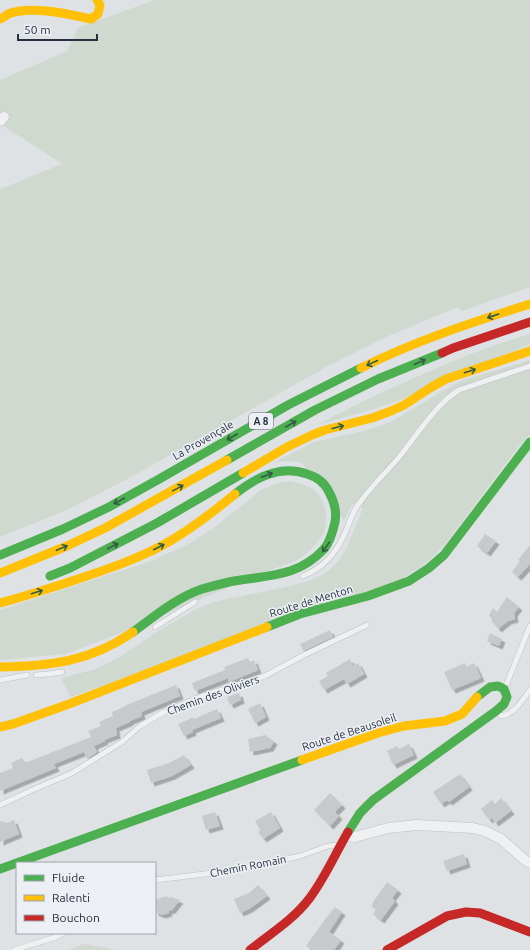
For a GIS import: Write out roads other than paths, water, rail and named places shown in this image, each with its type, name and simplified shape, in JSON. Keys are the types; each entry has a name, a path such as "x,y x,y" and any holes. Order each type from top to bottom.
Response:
{"main road":[{"path":"0,19 15,12 32,10 70,14 90,19 98,14 100,5 97,0"},
{"name":"La Provençale","path":"0,555 90,517 288,405 378,360 448,332 530,304"},
{"name":"A 8","path":"0,573 67,546 105,528 188,483 315,410 378,379 453,348 530,322"},
{"path":"44,579 70,568 150,526 287,447 312,435 324,430 372,418 391,411 404,405 446,379 530,351"},
{"name":"Route de Menton","path":"0,727 13,724 69,704 300,614 368,596 409,581 429,568 444,555 530,442"},
{"path":"0,603 64,584 143,555 163,546 202,521 256,479 277,471 299,470 308,473 324,484 329,490 335,504 335,530 325,549 309,563 296,569 270,577 218,584 194,592 179,599 120,641 83,658 49,665 0,667"},
{"path":"0,596 17,589"},
{"name":"Route de Beausoleil","path":"19,862 378,733 404,726 445,721 462,714 480,694 490,687 498,686 504,689"},
{"path":"250,950 295,914 308,900 320,883 340,845 361,812 373,800 496,711 504,704 507,697 504,689"},
{"name":"Route de Menton","path":"0,721 24,720"},
{"name":"Route de Beausoleil","path":"0,869 16,863"},
{"path":"387,950 447,916 466,912 480,913 530,932"}],"street":[{"path":"346,835 355,837 388,828 417,825 473,828 485,831 501,839 530,863"}],"lane":[{"path":"299,577 318,569 328,560 338,547 356,507 364,496 451,395 459,390 530,366"},
{"path":"150,630 201,599"},
{"name":"Chemin des Oliviers","path":"0,805 72,773 122,742 140,726 164,712 200,697 265,676 302,656 367,625"},
{"path":"504,689 530,626"},
{"path":"0,674 27,675 68,671"},
{"path":"0,680 27,675"},
{"path":"496,711 502,716 506,716 516,708 530,690"},
{"name":"Chemin Romain","path":"156,880 213,873 259,865 300,856 328,846 340,845"},
{"path":"14,950 61,934"}]}
